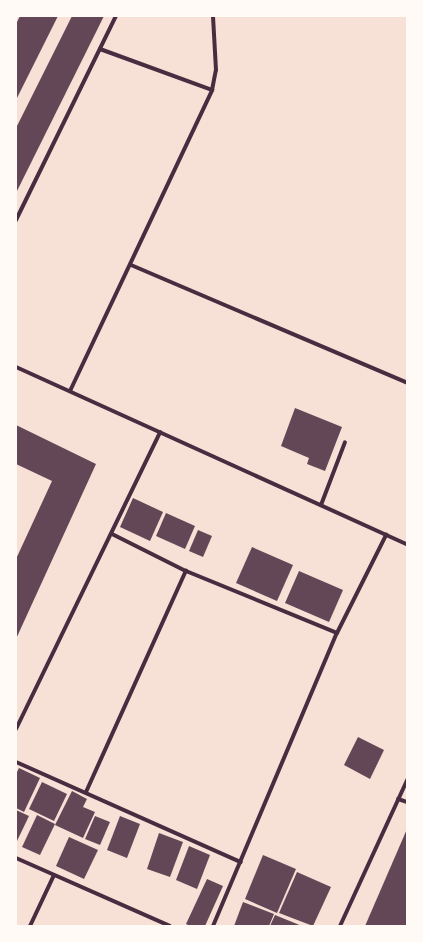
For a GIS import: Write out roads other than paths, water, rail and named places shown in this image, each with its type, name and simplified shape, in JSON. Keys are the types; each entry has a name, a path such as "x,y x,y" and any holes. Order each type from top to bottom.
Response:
{"street":[{"path":"16,220 116,16"},
{"path":"70,391 212,90 216,70 213,16"},
{"path":"100,49 212,90"},
{"path":"131,264 407,383"},
{"path":"16,367 407,544"},
{"path":"16,729 112,534 160,432"},
{"path":"321,505 345,442"},
{"path":"112,534 186,572 337,633"},
{"path":"213,926 337,633 386,535"},
{"path":"86,792 186,572"},
{"path":"16,762 241,862"},
{"path":"340,926 407,780"},
{"path":"398,799 407,802"},
{"path":"16,858 170,926"},
{"path":"30,926 54,875"}]}
